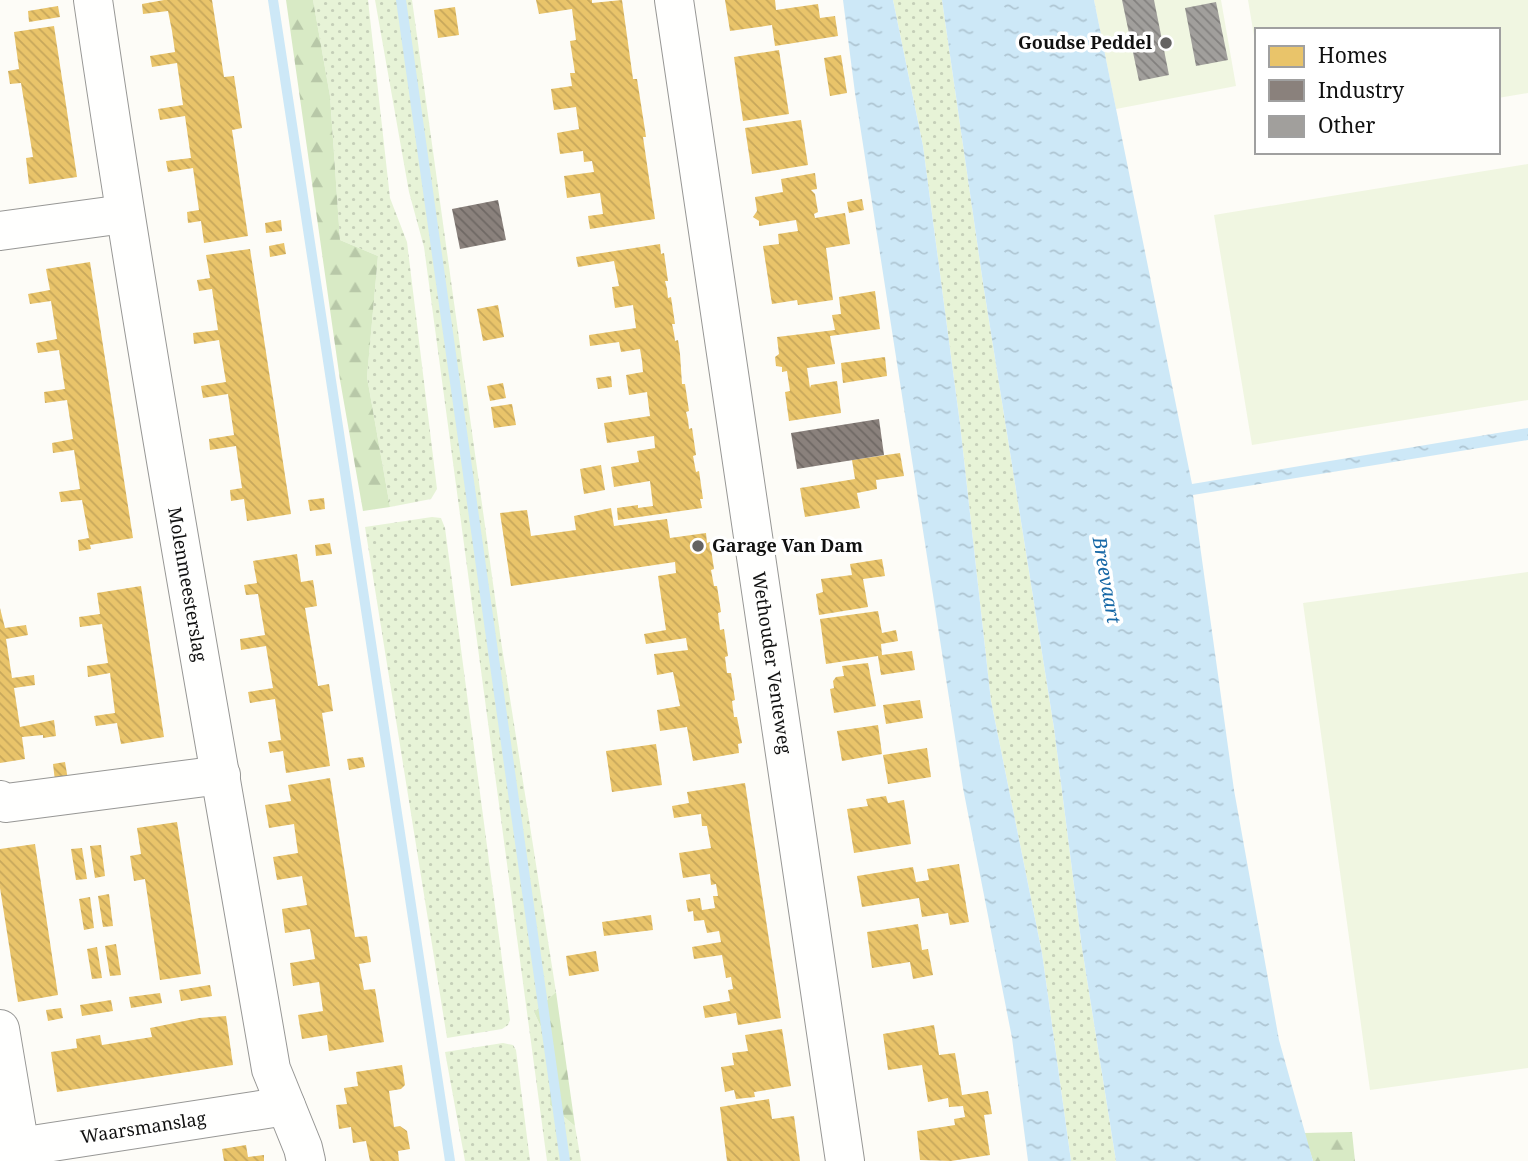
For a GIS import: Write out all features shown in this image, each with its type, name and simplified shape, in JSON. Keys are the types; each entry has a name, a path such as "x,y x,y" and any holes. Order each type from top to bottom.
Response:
{"street":[{"name":"Molenmeesterslag","path":"93,0 124,214 179,546 271,1069 306,1161"},
{"name":"Wethouder Venteweg","path":"674,0 845,1161"},
{"path":"0,231 124,214"},
{"path":"0,800 6,803 220,775"},
{"path":"0,1029 10,1149"},
{"name":"Waarsmanslag","path":"10,1149 286,1106"}],"green space":[{"path":"286,0 313,0 330,96 340,240 378,256 367,377 390,507 363,511 340,380"},
{"path":"313,0 368,0 390,198 407,242 437,489 431,499 390,507 367,377 378,256 340,240 330,96"},
{"path":"375,0 412,0 501,641 556,992 534,1012 552,1064 550,1105 575,1126 581,1161 547,1161 424,247 409,192"},
{"path":"893,0 942,0 983,283 1054,728 1082,948 1116,1161 1071,1161 1042,953 991,701 960,424 923,146"},
{"name":"Goudse Peddel","path":"1094,0 1221,0 1236,86 1116,109"},
{"path":"1248,0 1528,0 1528,93 1500,98 1500,28 1255,28 1255,42"},
{"path":"1528,164 1528,400 1252,445 1214,215"},
{"path":"441,518 445,528 510,1020 502,1029 447,1038 365,527"},
{"path":"1528,572 1528,1068 1370,1090 1303,603"},
{"path":"556,992 575,1126 550,1105 551,1064 534,1012"},
{"path":"503,1043 513,1045 516,1050 530,1161 465,1161 445,1052"},
{"path":"1352,1132 1355,1161 1313,1161 1304,1133"}],"water":[{"path":"843,0 893,0 923,146 960,424 991,701 1042,953 1071,1161 1028,1161 1012,1038 963,788 855,93"},
{"name":"Breevaart","path":"942,0 1094,0 1192,484 1528,428 1528,440 1193,495 1234,790 1279,1040 1313,1161 1116,1161 1082,948 1054,728 983,283"}],"building: Homes":[{"path":"164,0 212,0 224,77 234,76 242,128 232,130 248,236 204,243 201,221 188,223 187,212 199,210 193,168 168,172 166,161 191,158 185,116 160,120 158,109 183,105 177,63 152,67 150,56 175,52 168,11 143,14 142,4"},
{"path":"536,0 592,0 592,3 622,0 633,79 637,79 645,130 646,137 643,137 655,219 590,229 588,216 603,214 600,193 567,198 564,176 594,172 592,161 584,162 583,151 560,154 557,133 579,129 576,107 554,110 551,89 572,86 570,73 575,73 570,41 576,40 572,9 539,14"},
{"path":"725,0 775,0 776,10 818,4 820,18 835,16 838,36 775,46 772,25 730,31"},
{"path":"58,6 60,17 29,22 28,11"},
{"path":"455,7 459,35 438,38 434,10"},
{"path":"54,26 77,177 29,184 26,158 33,157 21,83 10,84 8,71 19,69 14,32"},
{"path":"779,50 789,114 743,121 734,57"},
{"path":"841,55 847,93 830,96 824,58"},
{"path":"801,120 808,165 752,174 745,128"},
{"path":"815,173 817,189 811,190 815,194 818,212 814,214 815,218 845,213 850,244 826,248 833,300 798,305 797,300 772,304 763,246 779,244 778,234 798,231 796,220 759,226 759,221 753,217 757,211 755,197 783,192 781,179"},
{"path":"862,199 864,210 849,213 847,202"},
{"path":"281,220 282,231 266,233 265,223"},
{"path":"284,243 286,254 270,257 269,246"},
{"path":"660,244 661,254 664,253 668,298 671,297 675,341 678,340 682,384 685,384 689,411 686,412 689,429 692,428 696,455 693,456 696,472 699,471 702,508 618,520 617,508 653,506 650,481 614,487 611,467 639,462 637,451 655,448 654,436 607,443 604,423 650,416 647,392 629,395 626,375 643,372 640,349 621,352 619,342 590,346 589,335 636,328 633,305 615,308 612,287 619,286 614,261 578,267 576,257"},
{"path":"250,249 291,514 247,521 244,499 231,501 230,490 242,488 236,446 210,450 209,439 234,435 228,394 203,398 201,386 226,382 219,340 194,344 193,333 218,330 212,289 199,291 197,280 210,278 206,255"},
{"path":"90,262 133,538 90,545 91,549 79,551 78,540 89,538 82,500 61,502 59,492 80,489 74,450 53,453 52,443 73,439 67,400 45,403 44,392 65,389 59,350 38,353 36,343 57,339 51,301 30,304 28,294 50,290 46,269"},
{"path":"875,291 880,329 830,336 835,364 807,368 810,388 811,385 837,381 841,413 789,421 785,392 790,391 787,371 782,372 782,367 776,366 775,357 779,354 777,337 835,330 832,315 841,314 839,297"},
{"path":"498,305 504,337 483,341 477,309"},
{"path":"885,357 887,376 843,383 841,363"},
{"path":"611,376 612,387 598,389 596,378"},
{"path":"503,383 506,398 490,401 487,386"},
{"path":"512,404 516,425 494,428 491,407"},
{"path":"900,453 904,476 876,480 877,489 857,493 860,508 805,517 800,488 855,479 852,460"},
{"path":"601,465 605,490 584,494 580,469"},
{"path":"324,498 325,509 310,511 308,500"},
{"path":"611,508 614,526 667,519 670,538 706,533 707,543 710,542 714,569 711,570 714,586 717,586 721,612 718,613 720,630 724,629 728,656 725,657 727,673 731,673 735,700 732,701 734,717 737,717 742,743 738,744 739,753 693,761 687,727 660,731 657,710 680,706 673,672 657,675 654,654 688,650 686,638 646,644 644,634 666,630 658,576 676,573 675,562 511,586 500,513 527,510 531,536 576,530 574,516"},
{"path":"330,543 332,554 316,556 315,545"},
{"path":"297,554 301,582 313,580 317,606 305,608 318,686 329,684 333,711 322,713 330,766 286,773 283,751 270,753 268,742 281,740 275,699 250,703 248,692 273,688 266,646 241,650 240,639 265,635 258,594 246,595 244,585 257,583 253,561"},
{"path":"882,559 885,576 863,579 868,607 819,615 816,594 823,592 821,579 852,575 850,564"},
{"path":"141,586 164,737 121,744 117,723 96,726 94,716 115,713 110,673 88,677 87,666 108,663 102,624 80,627 79,617 100,614 97,593"},
{"path":"0,608 5,628 26,625 28,635 6,639 12,678 34,675 35,685 14,688 20,727 54,720 56,736 22,737 25,759 0,763"},
{"path":"878,611 882,633 896,630 898,641 881,644 882,655 912,651 915,670 881,675 878,656 826,664 820,619"},
{"path":"868,663 876,706 834,713 830,689 834,688 833,681 836,677 844,676 842,666"},
{"path":"920,700 923,718 886,724 883,705"},
{"path":"878,725 882,754 842,761 837,731"},
{"path":"656,744 662,785 612,792 606,751"},
{"path":"927,748 931,777 888,784 883,755"},
{"path":"363,757 365,767 349,770 347,759"},
{"path":"65,762 68,780 55,781 53,764"},
{"path":"330,778 355,937 367,936 371,962 359,964 364,990 375,989 384,1042 329,1051 327,1035 302,1039 298,1015 323,1011 319,982 293,986 290,963 315,959 310,929 285,933 282,909 307,905 302,876 277,880 273,857 298,853 294,824 269,828 265,805 291,801 288,785"},
{"path":"745,783 781,1018 738,1025 736,1013 705,1018 703,1006 730,1001 728,990 733,989 731,977 726,978 722,955 694,959 692,947 721,942 719,931 707,933 704,920 694,921 693,911 688,912 686,900 700,898 702,910 715,908 713,896 718,896 716,884 711,885 710,874 683,878 679,853 711,848 707,826 702,826 701,814 674,818 672,806 689,803 687,792"},
{"path":"886,796 888,803 904,800 911,844 854,853 847,809 868,806 866,799"},
{"path":"177,822 201,974 160,980 145,879 134,881 130,856 141,854 137,828"},
{"path":"35,844 58,995 18,1002 0,888 0,849"},
{"path":"101,845 105,876 95,878 90,846"},
{"path":"82,848 87,879 76,880 71,849"},
{"path":"959,864 969,922 950,925 948,913 922,917 919,898 862,907 857,876 913,867 916,882 929,880 927,869"},
{"path":"109,894 113,926 103,927 98,896"},
{"path":"90,897 94,928 84,930 79,899"},
{"path":"651,915 653,930 604,936 602,922"},
{"path":"918,924 922,950 928,949 933,975 913,979 910,962 872,968 867,932"},
{"path":"116,944 121,975 110,976 105,946"},
{"path":"97,947 102,978 92,979 87,949"},
{"path":"596,951 599,971 569,976 566,956"},
{"path":"210,985 212,996 181,1001 179,990"},
{"path":"160,993 162,1003 131,1008 129,997"},
{"path":"111,1000 113,1011 82,1016 80,1005"},
{"path":"61,1008 63,1018 48,1021 46,1010"},
{"path":"226,1016 233,1065 57,1092 51,1052 77,1048 76,1039 100,1035 102,1045 152,1037 150,1028 199,1018"},
{"path":"934,1025 939,1055 955,1053 962,1095 988,1091 992,1114 984,1115 990,1155 951,1161 920,1160 917,1131 955,1125 954,1119 965,1117 963,1106 949,1107 948,1098 928,1102 922,1065 888,1070 883,1034"},
{"path":"782,1029 791,1086 754,1092 755,1097 736,1099 734,1090 725,1092 721,1067 734,1065 732,1053 748,1051 745,1035"},
{"path":"402,1065 405,1085 401,1089 389,1091 394,1127 400,1126 407,1131 410,1149 398,1151 399,1161 370,1161 366,1141 353,1143 351,1127 339,1129 336,1105 347,1104 344,1088 358,1086 356,1072"},
{"path":"769,1099 772,1119 794,1116 800,1161 727,1161 720,1107"},
{"path":"246,1145 248,1157 264,1155 264,1161 224,1161 222,1149"}],"building: Industry":[{"path":"498,200 506,240 460,249 452,209"},
{"path":"879,419 884,455 797,469 791,433"}],"building: Other":[{"path":"1122,0 1154,0 1169,75 1139,81"},
{"path":"1216,2 1228,60 1196,66 1185,8"}],"waterway":[{"path":"273,0 450,1161"},
{"path":"401,0 565,1161"}],"place":[{"name":"Goudse Peddel","path":"1166,43"},
{"name":"Garage Van Dam","path":"698,546"}]}
